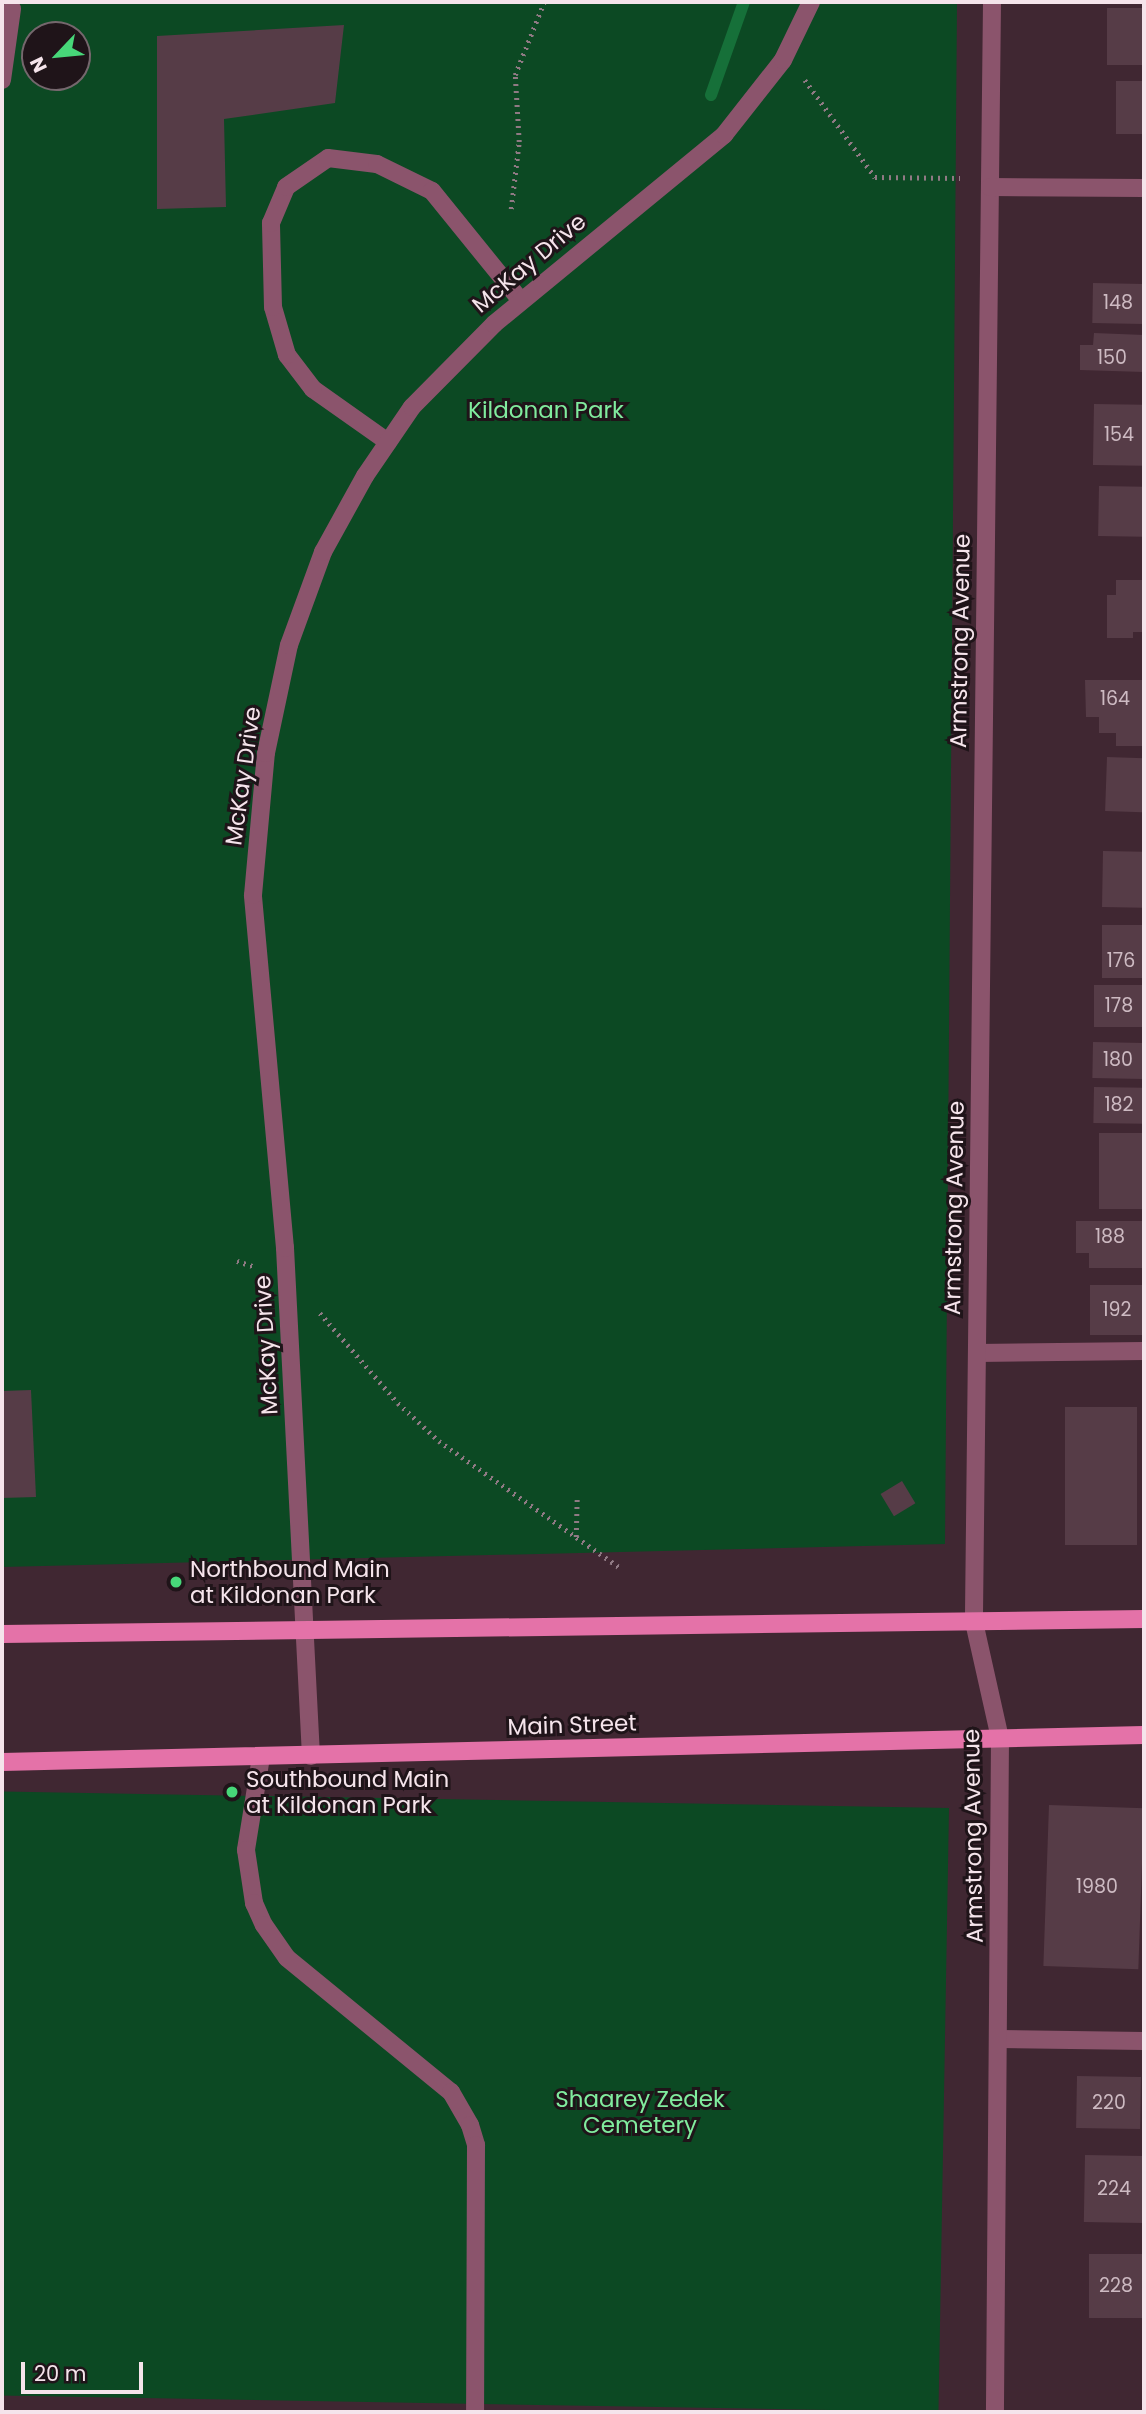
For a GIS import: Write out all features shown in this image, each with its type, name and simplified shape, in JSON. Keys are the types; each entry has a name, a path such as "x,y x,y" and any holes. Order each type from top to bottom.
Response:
{"main road":[{"path":"2,1634 1144,1619"},
{"name":"Main Street","path":"2,1762 1144,1735"}],"street":[{"name":"McKay Drive","path":"311,1756 287,1285 253,895 266,753 289,645 323,552 388,442 412,407 521,301 724,135 783,60 811,2"},
{"name":"Armstrong Avenue","path":"992,2 974,1622 1000,1738 995,2412"},
{"path":"2,79 12,9"},
{"path":"388,442 313,389 287,355 273,307 271,223 286,187 328,158 377,164 421,185 432,191 521,301"},
{"path":"990,187 1144,188"},
{"path":"977,1353 1144,1352"},
{"path":"261,1757 246,1850 254,1903 264,1925 287,1958 451,2092 470,2125 477,2171 475,2412"},
{"path":"999,2039 1144,2041"}],"path":[{"path":"512,209 519,142 515,75 544,2"},
{"path":"783,60 800,73 875,177 977,179 990,187"},
{"path":"237,1261 287,1285 323,1316 398,1403 439,1441 622,1569"},
{"path":"576,1537 577,1496"}],"green space":[{"name":"Kildonan Park","path":"2,2 957,2 945,1544 2,1567"},
{"name":"Shaarey Zedek Cemetery","path":"2,1791 949,1808 938,2412 2,2396"}],"building":[{"path":"1107,8 1144,8 1144,65 1107,65"},
{"path":"344,25 335,103 224,119 226,207 157,209 157,36"},
{"path":"1116,81 1144,81 1144,134 1116,134"},
{"path":"1093,283 1144,284 1143,324 1092,323"},
{"path":"1094,333 1144,335 1144,372 1080,370 1080,345 1093,345"},
{"path":"1094,404 1144,405 1143,466 1093,465"},
{"path":"1099,486 1144,487 1143,537 1098,536"},
{"path":"1116,580 1144,580 1144,632 1133,632 1133,638 1107,638 1107,595 1116,595"},
{"path":"1085,680 1144,680 1144,746 1116,746 1116,733 1099,733 1099,717 1086,717"},
{"path":"1107,757 1144,758 1142,812 1105,811"},
{"path":"1103,851 1144,852 1143,908 1102,907"},
{"path":"1102,925 1144,925 1144,978 1102,978"},
{"path":"1094,985 1144,985 1144,1027 1094,1027"},
{"path":"1093,1042 1144,1043 1143,1079 1092,1078"},
{"path":"1094,1087 1144,1088 1143,1124 1093,1123"},
{"path":"1099,1133 1144,1133 1144,1209 1099,1209"},
{"path":"1076,1221 1144,1221 1144,1268 1089,1268 1089,1253 1076,1253"},
{"path":"1090,1285 1144,1285 1144,1335 1090,1335"},
{"path":"31,1390 36,1497 2,1498 2,1391"},
{"path":"1065,1407 1137,1407 1137,1545 1065,1545"},
{"path":"902,1481 915,1503 894,1516 881,1494"},
{"path":"1049,1805 1144,1808 1138,1969 1043,1966"},
{"path":"1077,2076 1141,2077 1140,2129 1076,2128"},
{"path":"1085,2155 1144,2156 1143,2223 1084,2222"},
{"path":"1089,2254 1143,2254 1143,2318 1089,2318"}],"waterway":[{"path":"711,95 744,2"}],"place":[{"name":"Northbound Main at Kildonan Park","path":"176,1582"},
{"name":"Southbound Main at Kildonan Park","path":"232,1792"}]}
